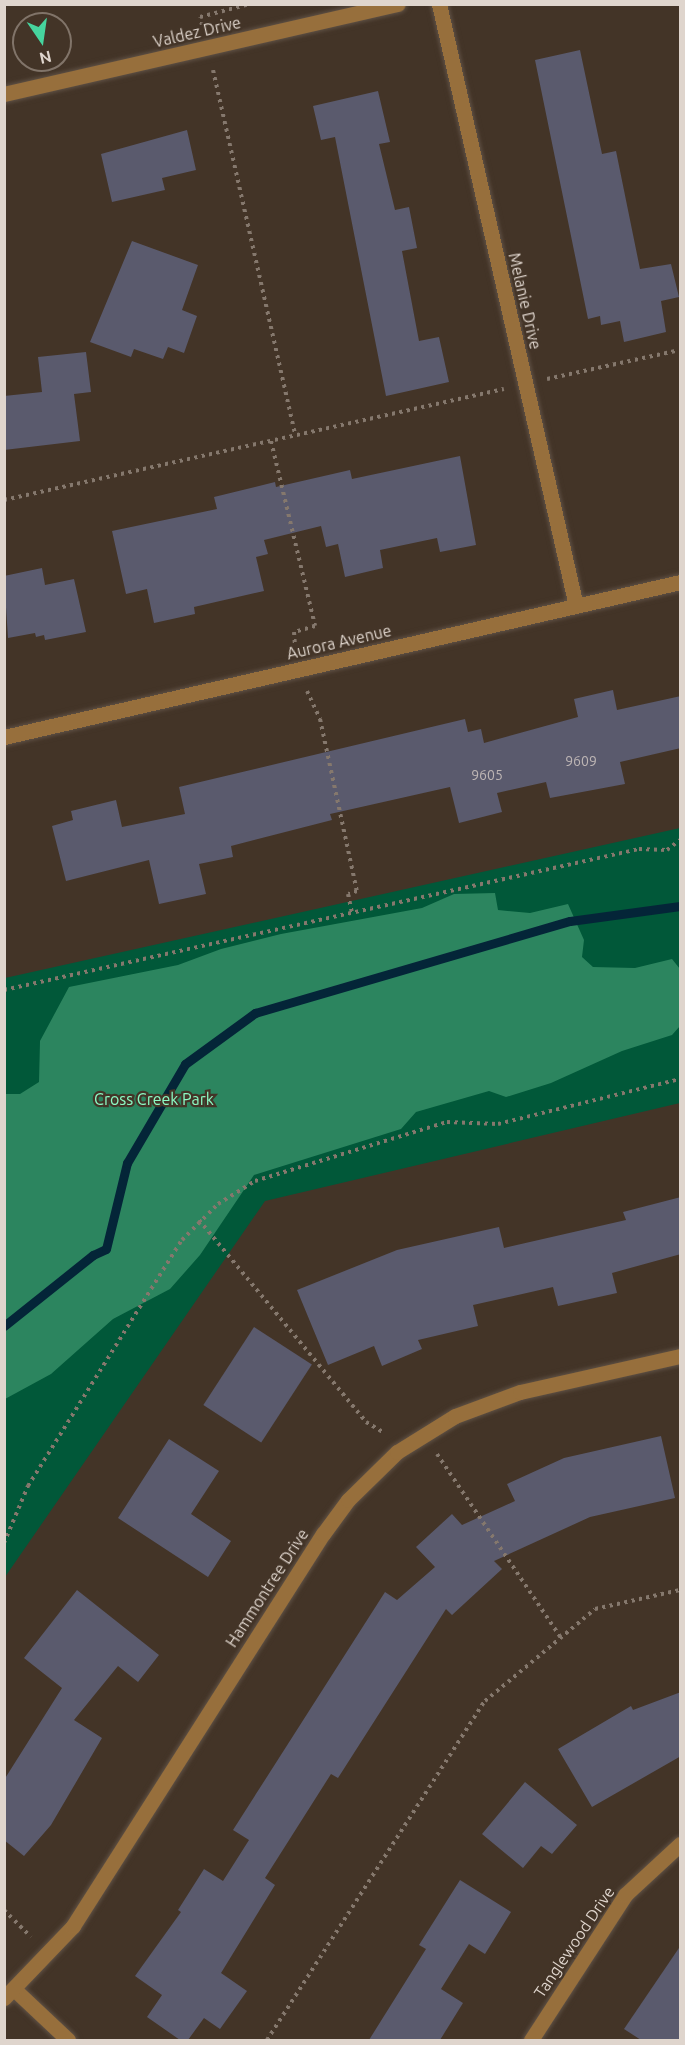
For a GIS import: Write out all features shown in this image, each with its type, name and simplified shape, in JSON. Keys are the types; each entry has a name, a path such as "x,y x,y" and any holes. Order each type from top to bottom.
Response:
{"street":[{"name":"Valdez Drive","path":"4,94 398,4"},
{"name":"Melanie Drive","path":"439,4 576,606"},
{"name":"Aurora Avenue","path":"4,736 681,582"},
{"name":"Hammontree Drive","path":"10,1994 73,1926 323,1534 348,1500 406,1446 455,1416 519,1392 681,1356"},
{"name":"Tanglewood Drive","path":"531,2040 625,1895 681,1844"},
{"path":"10,1994 68,2040"}],"path":[{"path":"250,4 200,16 295,435"},
{"path":"4,500 681,350"},
{"path":"4,990 639,849 667,850 681,840"},
{"path":"4,1543 28,1486 182,1240 199,1220 255,1181 447,1122 498,1124 681,1079"},
{"path":"199,1220 366,1422 406,1446"},
{"path":"424,1435 561,1638"},
{"path":"267,2040 485,1701 595,1609 681,1590"},
{"path":"4,1910 26,1930 44,1957"}],"green space":[{"name":"Cross Creek Park","path":"680,828 680,1103 265,1201 5,1577 5,978"},
{"name":"Cross Creek Park","path":"495,893 498,910 530,913 568,904 584,940 582,957 593,967 635,968 672,959 680,969 680,1026 672,1035 622,1051 551,1083 506,1097 489,1091 416,1112 401,1129 254,1175 200,1255 170,1289 113,1319 51,1374 5,1399 5,1094 20,1094 39,1082 40,1041 69,987 178,965 221,949 281,934 422,908 454,894"}],"building":[{"path":"580,50 602,154 616,151 640,269 671,264 679,297 661,301 666,332 624,342 620,321 601,325 600,316 588,319 535,60"},
{"path":"378,91 390,142 379,144 395,210 409,207 417,248 402,251 419,341 439,337 449,382 386,396 335,137 321,140 313,106"},
{"path":"187,130 196,170 162,178 165,190 112,202 101,154"},
{"path":"132,241 198,265 182,310 197,316 184,353 168,347 163,359 134,349 131,357 90,342"},
{"path":"86,352 91,392 74,394 80,441 4,450 4,396 42,392 38,357"},
{"path":"460,456 476,545 440,552 437,538 380,550 383,568 345,577 338,544 326,547 321,526 264,540 268,554 256,557 264,591 194,607 195,614 154,623 147,589 126,594 112,531 217,509 214,497 275,482 276,487 350,470 352,479"},
{"path":"42,568 45,585 74,579 86,632 45,640 44,635 36,637 35,633 8,638 4,576"},
{"path":"613,690 617,710 681,696 681,748 620,762 625,784 550,798 546,782 497,793 502,812 459,823 450,787 330,814 332,820 231,846 233,857 199,864 206,894 159,904 149,860 66,881 52,826 73,820 71,811 116,800 122,827 185,814 179,787 465,719 468,732 481,729 484,743 578,717 574,699"},
{"path":"681,1197 681,1254 612,1273 617,1293 558,1306 553,1287 473,1305 478,1326 418,1340 422,1349 382,1366 374,1346 328,1365 297,1290 397,1250 499,1227 504,1248 626,1220 623,1212"},
{"path":"254,1327 312,1365 261,1443 203,1405"},
{"path":"661,1436 675,1498 590,1517 494,1561 502,1569 452,1615 446,1609 338,1778 331,1774 265,1878 275,1885 221,1973 247,1991 220,2029 204,2018 188,2040 180,2040 147,2017 162,1995 135,1976 181,1912 178,1910 204,1869 223,1881 249,1840 233,1830 385,1592 397,1600 435,1567 416,1547 452,1514 462,1525 515,1501 507,1484 564,1458"},
{"path":"169,1439 219,1471 191,1514 231,1541 208,1577 118,1518"},
{"path":"77,1590 159,1655 138,1682 118,1666 74,1720 102,1738 51,1825 24,1856 4,1840 4,1780 62,1688 24,1658"},
{"path":"681,1692 681,1756 592,1807 558,1749 631,1706 633,1710"},
{"path":"525,1782 577,1825 552,1854 541,1846 523,1868 482,1834"},
{"path":"460,1880 511,1912 485,1954 469,1944 441,1989 463,2003 440,2040 369,2040 426,1949 419,1945"},
{"path":"681,1945 681,2040 641,2040 624,2029"}],"waterway":[{"path":"4,1326 93,1255 106,1249 127,1163 185,1064 255,1013 570,921 680,906"}]}
